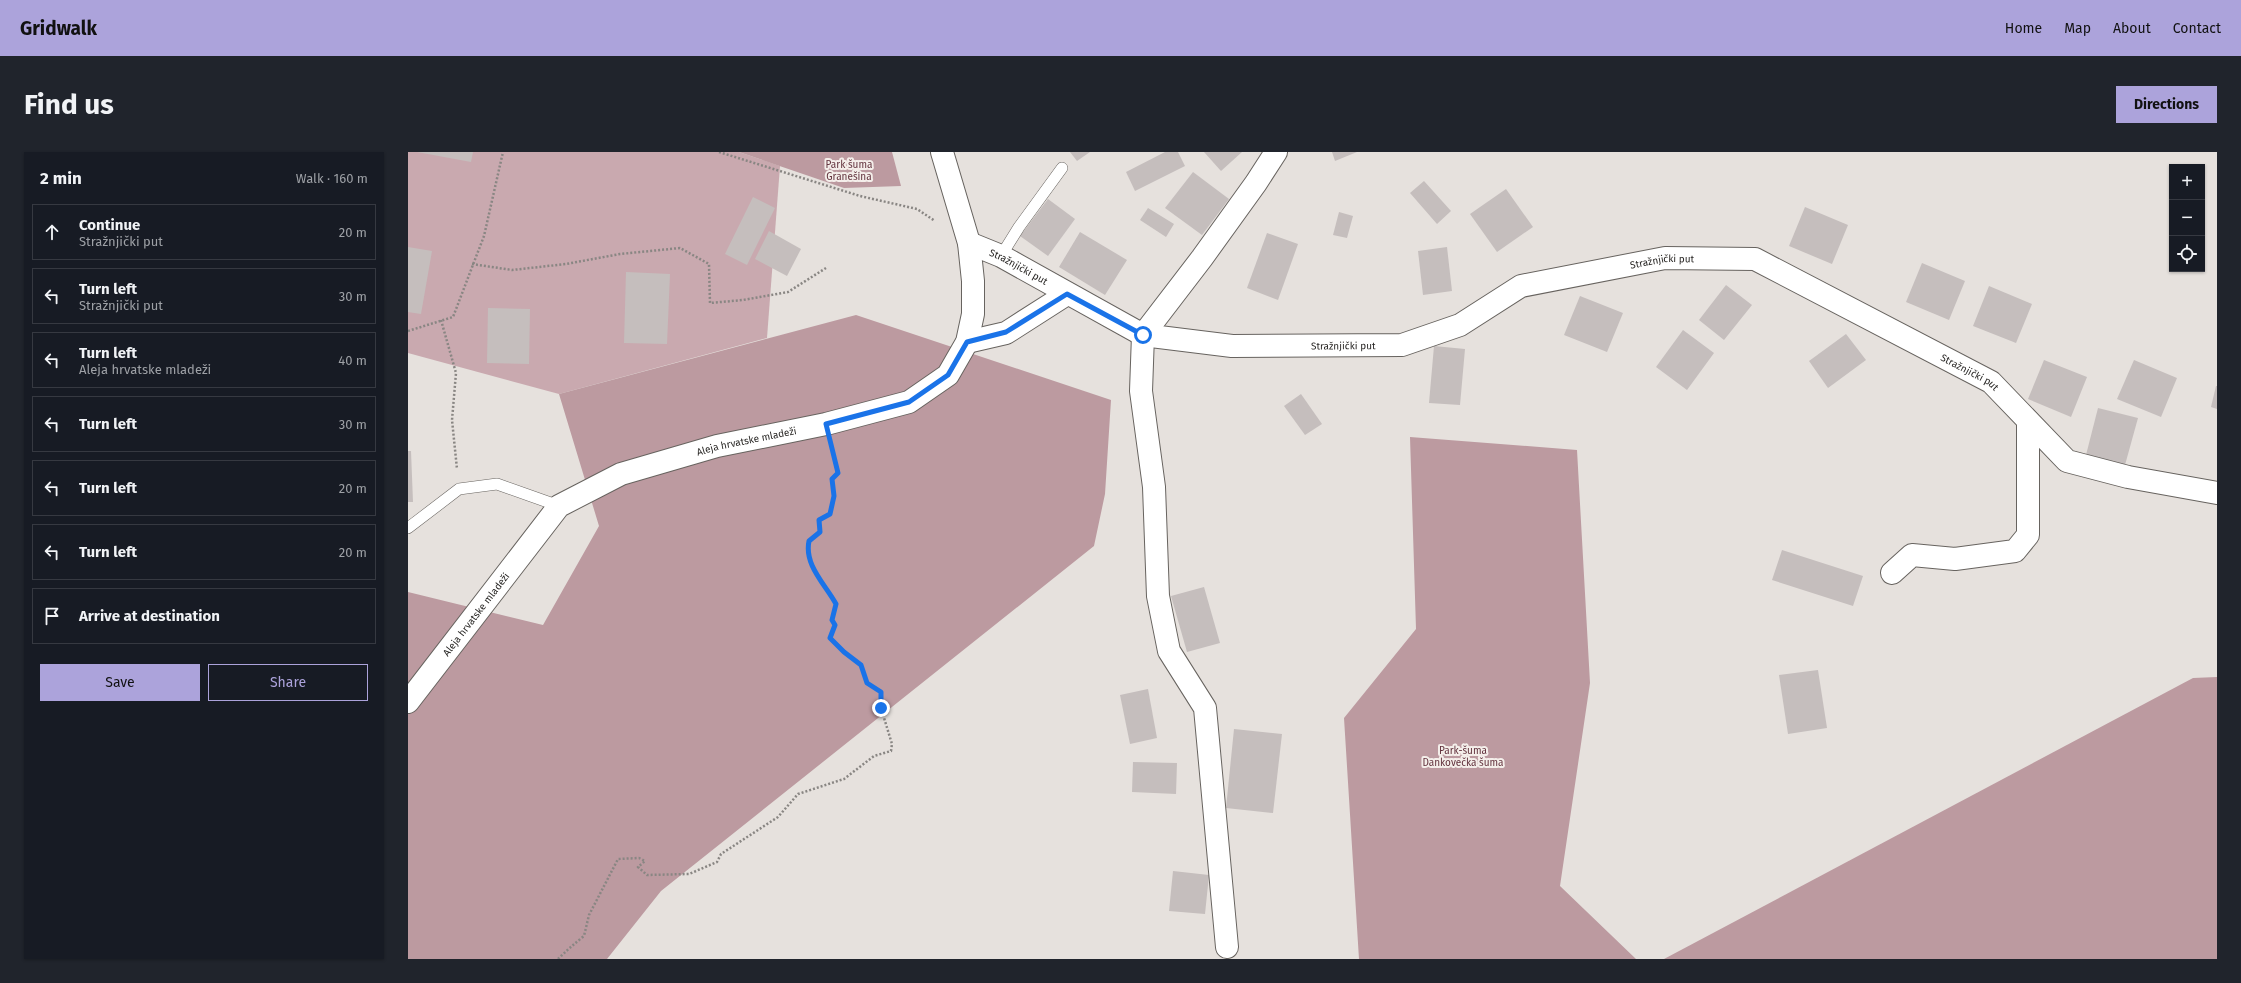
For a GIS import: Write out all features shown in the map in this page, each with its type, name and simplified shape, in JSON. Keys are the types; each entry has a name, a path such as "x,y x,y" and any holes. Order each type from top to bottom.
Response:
{"street":[{"name":"Aleja hrvatske mladeži","path":"408,702 559,506 621,474 717,446 826,424 909,402 948,375 967,342 974,314 973,281 969,243 942,152"},
{"path":"1227,947 1205,708 1169,651 1158,596 1154,487 1141,391 1143,335 1202,258 1276,152"},
{"name":"Stražnjički put","path":"969,243 1001,256 1143,335 1232,346 1402,345 1460,325 1521,286 1665,258 1755,259 1991,382 2067,461 2128,477 2217,493"},
{"path":"967,342 1006,332 1067,294"},
{"path":"1892,573 1912,555 1955,559 2015,551 2028,535 2028,421"}],"lane":[{"path":"1001,256 1019,227 1062,168"},
{"path":"408,528 459,489 497,484 559,506"}],"path":[{"path":"408,331 453,317 484,236 503,152"},
{"path":"719,152 860,196 917,209 936,222"},
{"path":"472,264 512,270 566,264 620,254 680,248 709,264 710,302 743,300 788,292 826,268"},
{"path":"441,320 456,373 452,420 459,489"},
{"path":"558,959 564,955 566,949 584,936 589,915 618,859 639,858 645,861 638,868 647,875 689,874 717,862 721,854 778,816 798,794 844,779 874,756 891,751 892,744 881,708 881,692 867,683 861,665 844,652 830,638 835,625 832,620 836,604 824,583 816,574 807,552 809,541 820,532 819,520 830,514 834,496 832,479 838,473 826,424"}],"shaded area":[{"path":"408,152 739,152 780,166 767,338 559,394 408,353"}],"green space":[{"name":"Park šuma Granešina","path":"739,152 892,152 901,186 844,188"},
{"path":"856,315 1111,400 1105,494 1094,546 661,891 607,959 408,959 408,592 543,625 599,526 559,394"},
{"name":"Park-šuma Dankovečka šuma","path":"1410,437 1577,450 1590,683 1560,886 1636,959 1359,959 1344,718 1416,629"},
{"path":"2217,677 2217,959 1664,959 2193,678"}],"building":[{"path":"417,152 473,152 471,162"},
{"path":"1070,152 1090,152 1077,161"},
{"path":"1165,152 1178,152 1185,166 1135,191 1126,172"},
{"path":"1204,152 1242,152 1221,171"},
{"path":"1332,152 1357,152 1335,161"},
{"path":"1193,172 1229,199 1202,235 1165,208"},
{"path":"1424,181 1451,211 1437,224 1410,193"},
{"path":"1506,189 1533,227 1497,252 1470,214"},
{"path":"753,197 775,208 747,265 725,254"},
{"path":"1048,199 1075,219 1048,256 1020,236"},
{"path":"1805,207 1848,225 1832,264 1789,246"},
{"path":"1148,208 1174,224 1166,237 1140,220"},
{"path":"1339,212 1353,216 1347,238 1333,235"},
{"path":"769,231 801,249 787,276 755,259"},
{"path":"1080,232 1127,260 1105,295 1059,267"},
{"path":"1267,233 1298,244 1278,300 1247,288"},
{"path":"408,247 432,251 421,314 408,312"},
{"path":"1447,247 1452,291 1423,295 1418,251"},
{"path":"1922,263 1965,281 1949,320 1906,302"},
{"path":"626,272 670,274 667,344 624,343"},
{"path":"1726,285 1752,305 1724,340 1699,320"},
{"path":"1989,286 2032,304 2016,343 1973,326"},
{"path":"1580,296 1623,313 1607,352 1564,335"},
{"path":"488,308 530,309 529,364 487,363"},
{"path":"1683,330 1714,353 1687,390 1656,367"},
{"path":"1846,334 1866,360 1828,388 1809,361"},
{"path":"1434,346 1465,349 1460,405 1429,403"},
{"path":"2044,360 2087,377 2071,417 2028,399"},
{"path":"2134,360 2177,378 2161,417 2117,399"},
{"path":"2217,386 2217,409 2211,407"},
{"path":"1301,394 1322,424 1305,435 1284,406"},
{"path":"2098,408 2138,418 2125,465 2086,455"},
{"path":"408,451 411,451 413,502 408,502"},
{"path":"1782,550 1863,576 1853,606 1772,580"},
{"path":"1204,587 1220,643 1187,652 1171,596"},
{"path":"1818,670 1827,728 1788,734 1779,675"},
{"path":"1148,689 1157,738 1130,744 1120,695"},
{"path":"1234,729 1282,734 1273,813 1226,808"},
{"path":"1133,762 1177,763 1176,794 1132,792"},
{"path":"1173,871 1209,875 1205,914 1169,911"}],"route":[{"path":"881,708 881,692 867,683 861,665 844,652 830,638 835,625 832,620 836,604 824,583 816,574 807,552 809,541 820,532 819,520 830,514 834,496 832,479 838,473 826,424 909,402 948,375 967,342 987,339 1006,332 1067,294 1143,335"}]}
